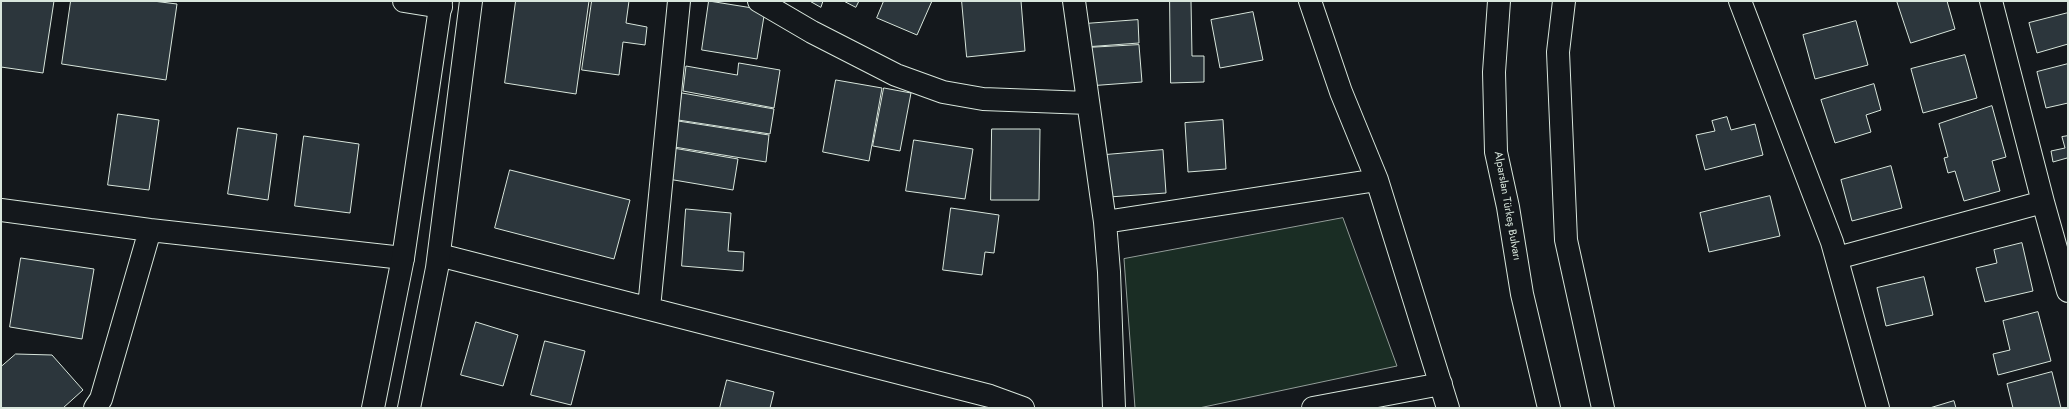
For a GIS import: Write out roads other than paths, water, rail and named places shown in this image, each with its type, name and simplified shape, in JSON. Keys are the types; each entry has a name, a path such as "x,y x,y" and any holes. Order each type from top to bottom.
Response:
{"street":[{"path":"373,408 403,258 441,4 404,1"},
{"path":"409,408 439,255 472,1"},
{"path":"649,308 679,1"},
{"path":"759,1 812,32 896,75 943,92 983,99 1088,103"},
{"path":"1074,1 1110,272 1114,408"},
{"path":"1310,1 1341,92 1376,180 1448,408"},
{"name":"Alparslan Türkeş Bulvarı","path":"1499,1 1494,72 1496,152 1508,207 1522,294 1549,408"},
{"path":"1564,1 1558,52 1566,240 1603,408"},
{"path":"1740,1 1832,242 1878,408"},
{"path":"1991,1 2043,202 2068,291"},
{"path":"1104,222 1376,180"},
{"path":"1837,258 2043,202"},
{"path":"1,210 150,230 403,258"},
{"path":"95,408 101,399 150,230"},
{"path":"439,255 990,396 1023,408"},
{"path":"1313,408 1441,384"}]}
